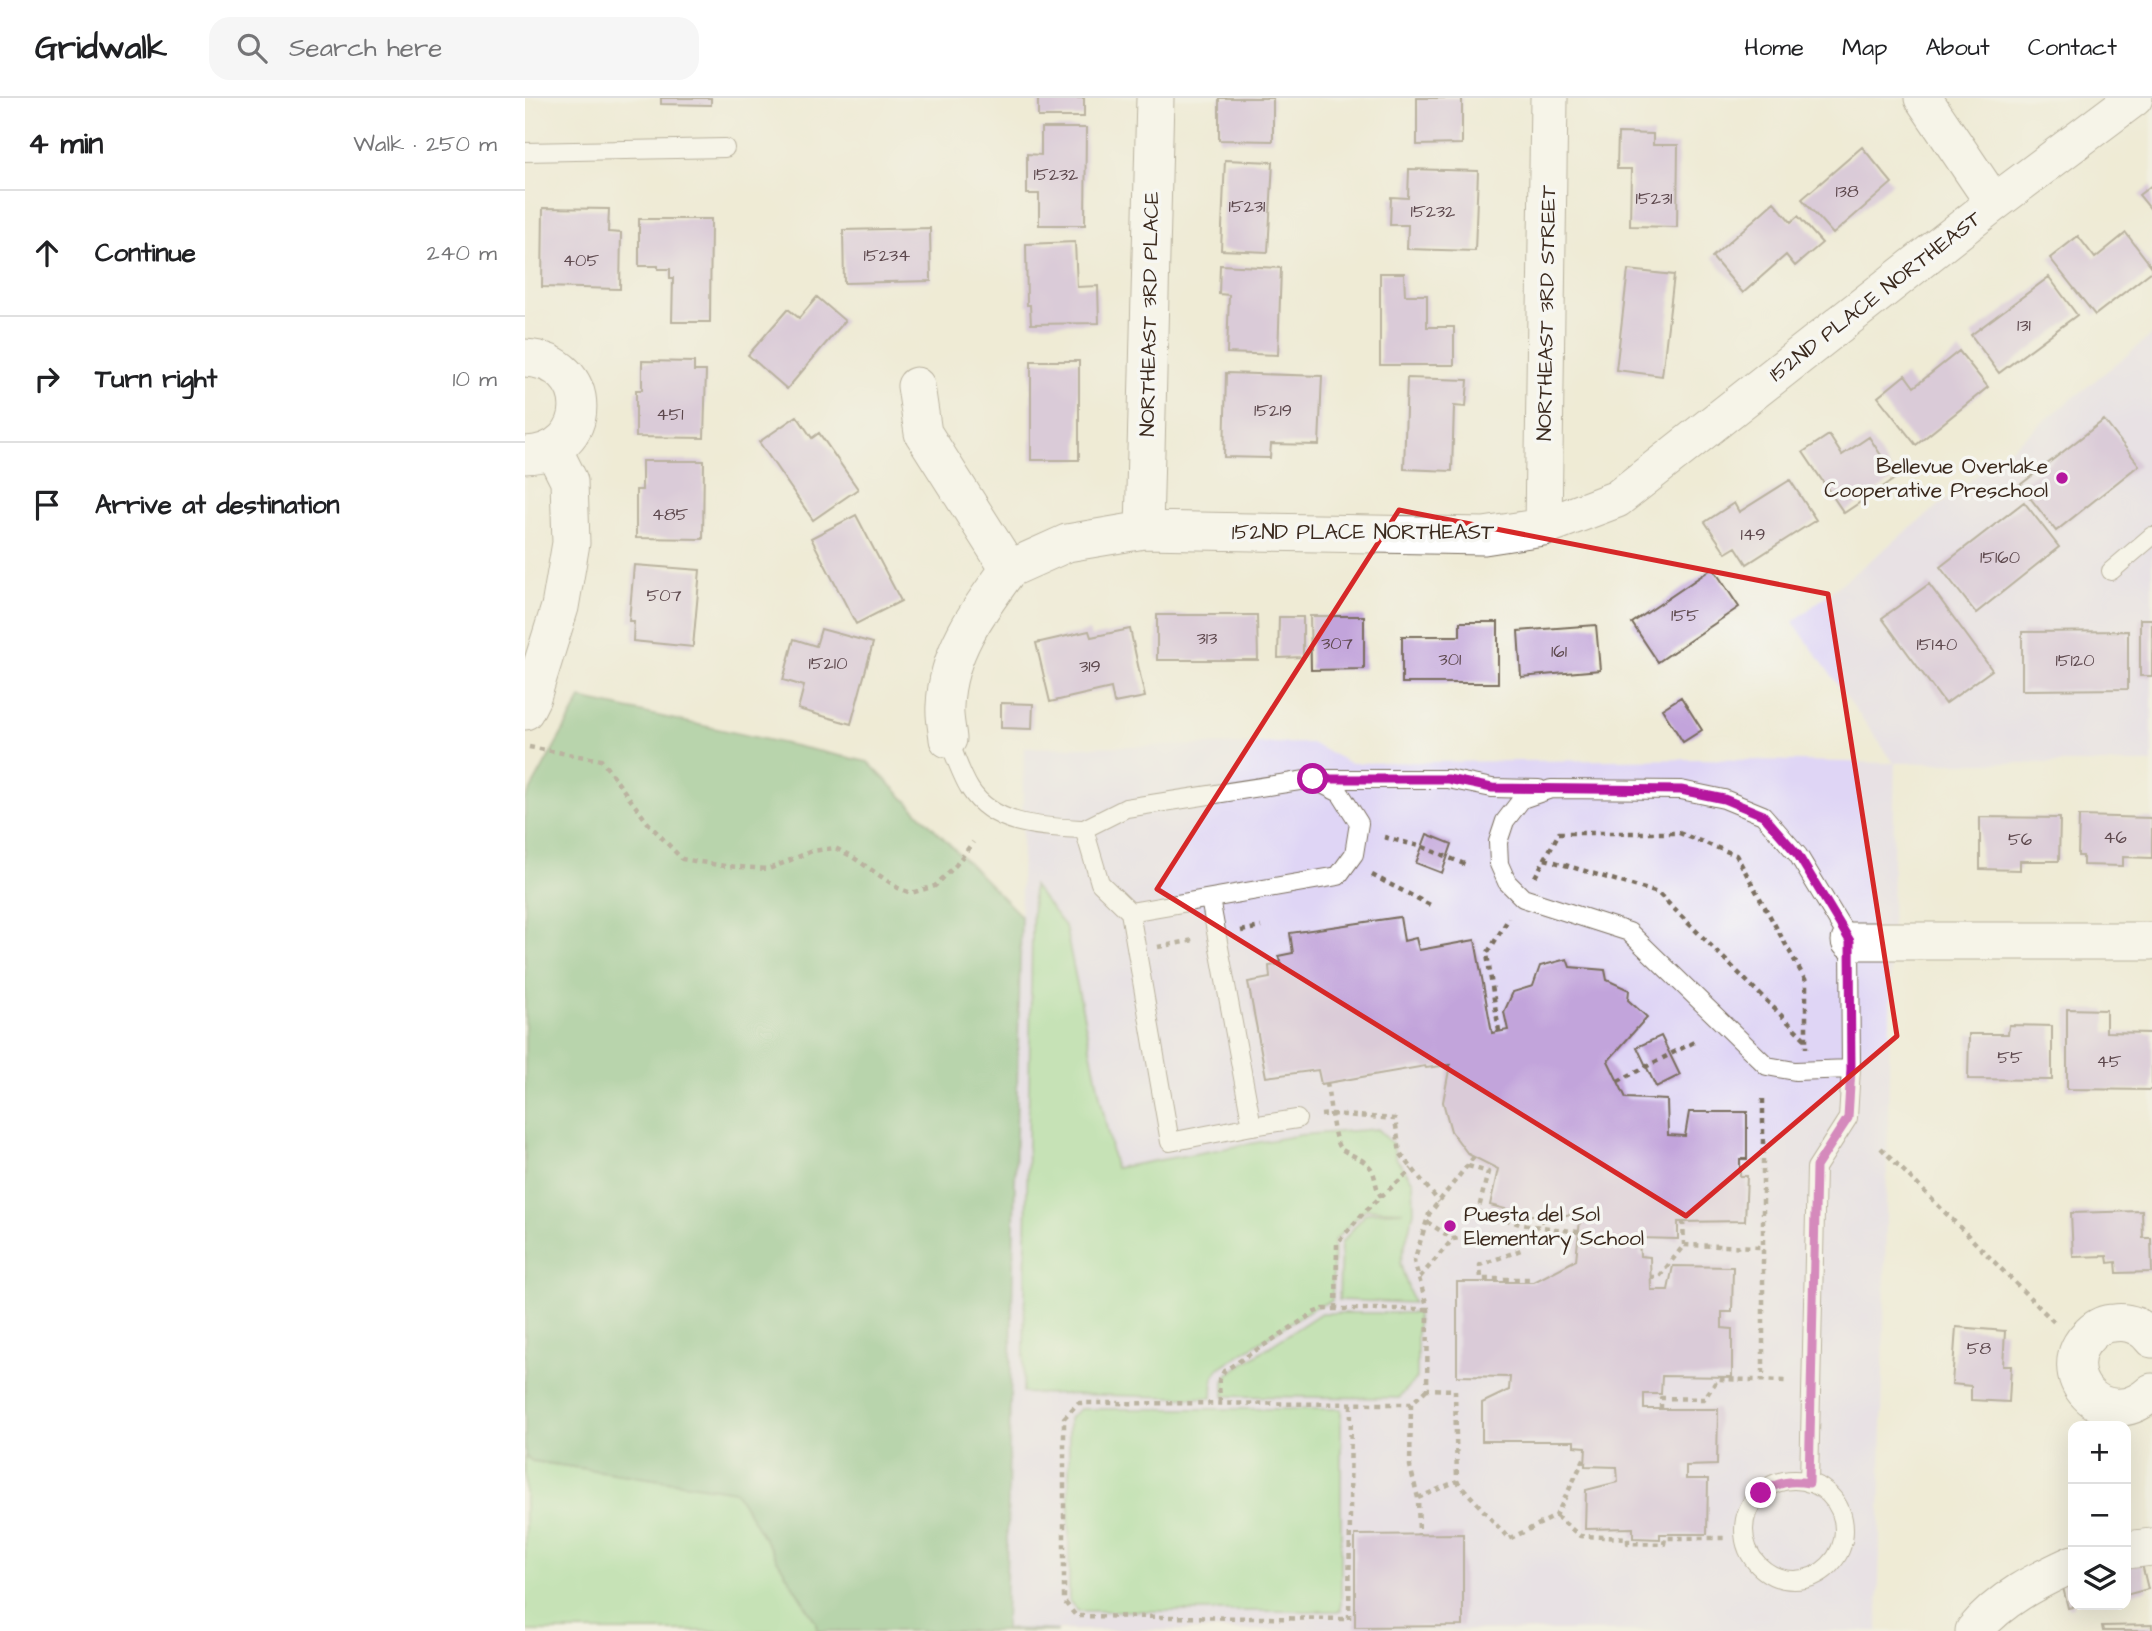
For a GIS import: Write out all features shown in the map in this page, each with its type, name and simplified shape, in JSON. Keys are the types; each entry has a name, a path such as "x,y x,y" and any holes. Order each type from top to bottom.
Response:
{"street":[{"name":"NORTHEAST 3RD PLACE","path":"1144,530 1155,98"},
{"name":"NORTHEAST 3RD STREET","path":"1543,527 1549,98"},
{"path":"1923,98 1994,203"},
{"name":"152ND PLACE NORTHEAST","path":"1009,569 1067,542 1144,530 1485,536 1543,527 1617,499 1994,203 2134,98"},
{"path":"525,358 542,359 557,366 569,378 576,393 578,409 575,425 566,439 539,452 569,481 571,543 560,607 525,711"},
{"path":"916,386 923,433 1009,569 978,611 957,648 948,679 945,708 948,739"},
{"path":"1850,941 2152,941"},
{"path":"2152,1339 2137,1326 2123,1322 2109,1323 2095,1329 2084,1339 2077,1353 2076,1368 2088,1395 2114,1408 2129,1407 2143,1401 2152,1392"},
{"path":"2131,1549 2152,1547"},
{"path":"1974,1631 1986,1616 2030,1584 2068,1565"}],"lane":[{"path":"525,152 725,148"},
{"path":"2111,570 2152,536"},
{"path":"948,739 970,790 993,813 1035,826 1084,829 1126,808 1313,779 1448,779 1492,788 1681,790 1724,799 1763,815 1798,855 1850,941 1851,1069 1848,1118 1816,1167 1809,1483"},
{"path":"1130,912 1338,876 1354,854 1359,823 1341,793 1313,779"},
{"path":"1551,789 1523,799 1504,821 1498,842 1499,864 1507,882 1523,898 1629,932 1767,1066 1795,1071 1851,1069"},
{"path":"1084,829 1100,883 1130,912 1170,1142 1297,1119"},
{"path":"1210,899 1252,1126"},
{"path":"1792,1480 1809,1483 1825,1491 1836,1502 1844,1532 1841,1548 1833,1562 1807,1579 1776,1577 1762,1569 1751,1556 1745,1540 1745,1522 1750,1506 1761,1493 1776,1484 1792,1480"}],"path":[{"path":"534,748 601,760 648,823 682,859 769,869 812,851 835,848 911,893 935,886 956,866 973,842"},
{"path":"1533,881 1559,834 1679,833 1736,855 1806,981 1806,1056"},
{"path":"1384,837 1423,847 1469,866"},
{"path":"1545,859 1658,893 1806,1040"},
{"path":"1371,875 1434,906"},
{"path":"1499,1031 1487,954 1510,918"},
{"path":"1136,951 1261,927"},
{"path":"1618,1081 1696,1041"},
{"path":"1327,1083 1335,1139 1341,1148 1368,1164 1381,1196"},
{"path":"1763,1099 1763,1380"},
{"path":"1297,1119 1332,1114 1395,1119 1400,1153 1439,1202"},
{"path":"1881,1148 2064,1332"},
{"path":"1427,1389 1428,1310 1414,1261 1429,1214 1474,1157"},
{"path":"1468,1166 1488,1172 1478,1212 1520,1224 1578,1232"},
{"path":"1336,1309 1337,1243 1365,1211 1412,1169"},
{"path":"1650,1277 1659,1278 1684,1245 1683,1221"},
{"path":"1427,1222 1453,1239"},
{"path":"1419,1278 1453,1239 1467,1237 1485,1241 1519,1238 1521,1250 1480,1265 1481,1279 1533,1279"},
{"path":"1684,1245 1762,1247"},
{"path":"1220,1404 1219,1381 1224,1371 1315,1312 1336,1309 1428,1310"},
{"path":"1661,1409 1661,1398 1704,1399 1719,1379 1796,1381"},
{"path":"1351,1404 1349,1619 1076,1616 1064,1601 1064,1418 1078,1403 1411,1404 1427,1389 1455,1390 1457,1481 1509,1539 1556,1516 1586,1455"},
{"path":"1411,1404 1410,1466 1418,1498 1419,1535"},
{"path":"1418,1498 1457,1481"},
{"path":"1556,1516 1580,1536 1628,1538 1628,1544 1664,1544 1665,1538 1726,1538"}],"highlighted area":[{"path":"1399,510 1828,594 1897,1036 1686,1216 1157,889"}],"shaded area":[{"name":"Puesta del Sol Elementary School","path":"2152,335 2152,763 1895,763 1878,1631 1005,1630 1024,748 1311,743 1350,763 1698,759 1894,763 1793,622"}],"green space":[{"path":"581,699 868,762 1021,916 1005,1629 1058,1631 818,1631 817,1624 735,1491 532,1461 525,1456 525,800"},
{"path":"1033,886 1065,926 1115,1168 1300,1135 1377,1129 1392,1143 1396,1158 1413,1181 1414,1211 1400,1263 1413,1303 1339,1300 1341,1243 1366,1213 1403,1211 1365,1209 1334,1241 1332,1301 1315,1307 1219,1368 1213,1378 1212,1398 1023,1393"},
{"path":"1321,1313 1417,1313 1417,1378 1399,1398 1224,1396 1224,1381 1229,1373"},
{"path":"1080,1409 1341,1409 1341,1611 1078,1611 1069,1601 1069,1418"},
{"path":"525,1456 532,1461 736,1491 817,1624 818,1631 525,1631"}],"building":[{"path":"661,98 711,98 711,105 661,104"},
{"path":"1038,98 1084,98 1084,117 1038,117"},
{"path":"1219,98 1273,98 1273,141 1219,140"},
{"path":"1417,98 1462,98 1462,144 1417,145"},
{"path":"1041,128 1086,128 1085,225 1039,225 1039,194 1027,194 1027,154 1041,155"},
{"path":"1618,133 1653,134 1653,145 1678,145 1677,227 1630,226 1631,169 1617,169"},
{"path":"1862,147 1892,183 1833,234 1802,199"},
{"path":"1225,160 1273,162 1268,252 1221,250"},
{"path":"1409,169 1478,171 1475,251 1407,249 1408,225 1390,225 1391,197 1408,198"},
{"path":"2152,185 2152,211 2139,195"},
{"path":"1774,202 1791,222 1798,216 1822,243 1795,266 1786,255 1743,293 1712,257"},
{"path":"543,208 609,209 608,232 621,233 620,289 542,287"},
{"path":"639,219 711,219 710,322 672,322 673,278 670,278 670,269 639,266"},
{"path":"930,228 931,281 844,283 843,230"},
{"path":"2126,233 2152,267 2152,271 2095,315 2050,258 2078,236 2095,258"},
{"path":"1075,242 1077,287 1098,286 1099,323 1031,324 1030,305 1027,305 1026,244"},
{"path":"1220,265 1281,268 1278,355 1227,353 1229,295 1219,294"},
{"path":"1628,270 1674,275 1662,376 1616,370"},
{"path":"1380,273 1404,273 1405,295 1427,295 1427,327 1454,327 1454,365 1380,365"},
{"path":"2049,277 2077,315 1999,373 1971,335"},
{"path":"817,297 845,321 787,389 748,355 788,309 799,318"},
{"path":"1959,351 1988,387 1916,445 1878,397 1905,375 1914,387"},
{"path":"642,361 694,362 694,371 706,371 704,438 636,437 636,390 642,390"},
{"path":"1031,361 1079,361 1079,460 1031,460"},
{"path":"1226,373 1322,376 1319,445 1271,444 1270,458 1224,457"},
{"path":"1407,378 1468,380 1466,407 1454,406 1452,471 1404,469"},
{"path":"797,416 812,438 819,433 858,489 813,520 759,442"},
{"path":"2104,420 2139,465 2056,531 2020,485"},
{"path":"1829,435 1842,455 1869,437 1896,478 1844,513 1803,452"},
{"path":"642,461 704,461 703,539 636,538 636,490 642,490"},
{"path":"1790,480 1816,520 1747,564 1736,547 1726,553 1705,522 1734,503 1739,512"},
{"path":"2024,502 2059,547 1976,613 1940,567"},
{"path":"856,515 901,601 856,624 811,538"},
{"path":"634,565 700,570 693,647 633,641 634,621 629,621"},
{"path":"1713,568 1739,607 1658,662 1632,623"},
{"path":"1929,584 1992,670 1945,704 1882,618"},
{"path":"1157,615 1257,615 1258,660 1157,660"},
{"path":"1310,616 1364,616 1364,669 1311,670"},
{"path":"1279,617 1303,617 1303,657 1278,658"},
{"path":"2140,619 2152,619 2152,676 2140,676"},
{"path":"1460,622 1498,622 1498,683 1402,683 1402,636 1460,636"},
{"path":"1596,625 1600,670 1521,677 1518,631"},
{"path":"821,629 873,643 851,724 798,709 804,686 783,680 794,639 816,646"},
{"path":"1130,629 1145,697 1114,703 1111,688 1050,702 1036,643 1089,631 1091,637"},
{"path":"2128,631 2128,689 2022,690 2022,632"},
{"path":"1681,697 1702,730 1683,742 1662,709"},
{"path":"1001,703 1033,704 1032,729 1001,728"},
{"path":"2079,816 2152,818 2152,858 2123,857 2123,866 2083,865 2083,856 2078,856"},
{"path":"1980,817 2060,818 2059,861 2020,861 2020,870 1980,869"},
{"path":"1427,834 1452,844 1442,873 1416,863"},
{"path":"1400,917 1404,941 1416,938 1419,950 1475,940 1492,1033 1508,1030 1504,1012 1513,992 1533,986 1540,966 1567,959 1570,967 1605,970 1607,980 1629,990 1628,1000 1647,1017 1608,1061 1626,1098 1667,1100 1668,1135 1685,1136 1689,1112 1747,1112 1747,1159 1740,1159 1740,1176 1747,1176 1745,1221 1678,1222 1678,1239 1639,1238 1640,1256 1650,1257 1651,1290 1668,1290 1673,1266 1733,1267 1732,1312 1722,1312 1722,1328 1732,1329 1732,1377 1662,1376 1661,1394 1644,1394 1644,1409 1718,1409 1717,1465 1686,1466 1686,1479 1708,1479 1707,1534 1660,1534 1660,1539 1633,1538 1633,1528 1585,1529 1586,1490 1618,1482 1617,1467 1585,1466 1586,1447 1574,1446 1574,1441 1482,1441 1482,1403 1509,1390 1510,1377 1457,1376 1457,1282 1534,1282 1576,1260 1580,1220 1573,1221 1570,1214 1541,1222 1541,1214 1515,1217 1513,1211 1490,1205 1498,1169 1468,1154 1451,1131 1443,1102 1450,1065 1425,1066 1321,1084 1318,1070 1266,1077 1248,982 1270,978 1269,966 1281,964 1278,956 1293,953 1290,933"},
{"path":"2067,1009 2106,1010 2106,1032 2152,1033 2152,1090 2067,1089"},
{"path":"2009,1025 2052,1026 2052,1080 1968,1079 1969,1034 2008,1034"},
{"path":"1661,1036 1680,1075 1656,1087 1637,1047"},
{"path":"2142,1211 2143,1238 2151,1238 2152,1272 2117,1273 2116,1262 2108,1263 2107,1256 2073,1257 2071,1213"},
{"path":"1956,1327 2005,1331 2003,1366 2011,1366 2009,1402 1971,1400 1971,1386 1952,1384"},
{"path":"1463,1534 1463,1626 1355,1627 1355,1535"},
{"path":"2141,1560 2148,1589 2131,1594 2131,1563"},
{"path":"2068,1577 2068,1608 2061,1579"},
{"path":"2152,1625 2152,1631 2103,1631 2102,1626"}],"place":[{"name":"Bellevue Overlake Cooperative Preschool","path":"2062,478"},
{"name":"Puesta del Sol Elementary School","path":"1450,1226"}],"route":[{"path":"1313,779 1448,779 1492,788 1681,790 1724,799 1763,815 1798,855 1850,941 1851,1069 1848,1118 1816,1167 1809,1483 1792,1480 1776,1484 1761,1493"}]}
